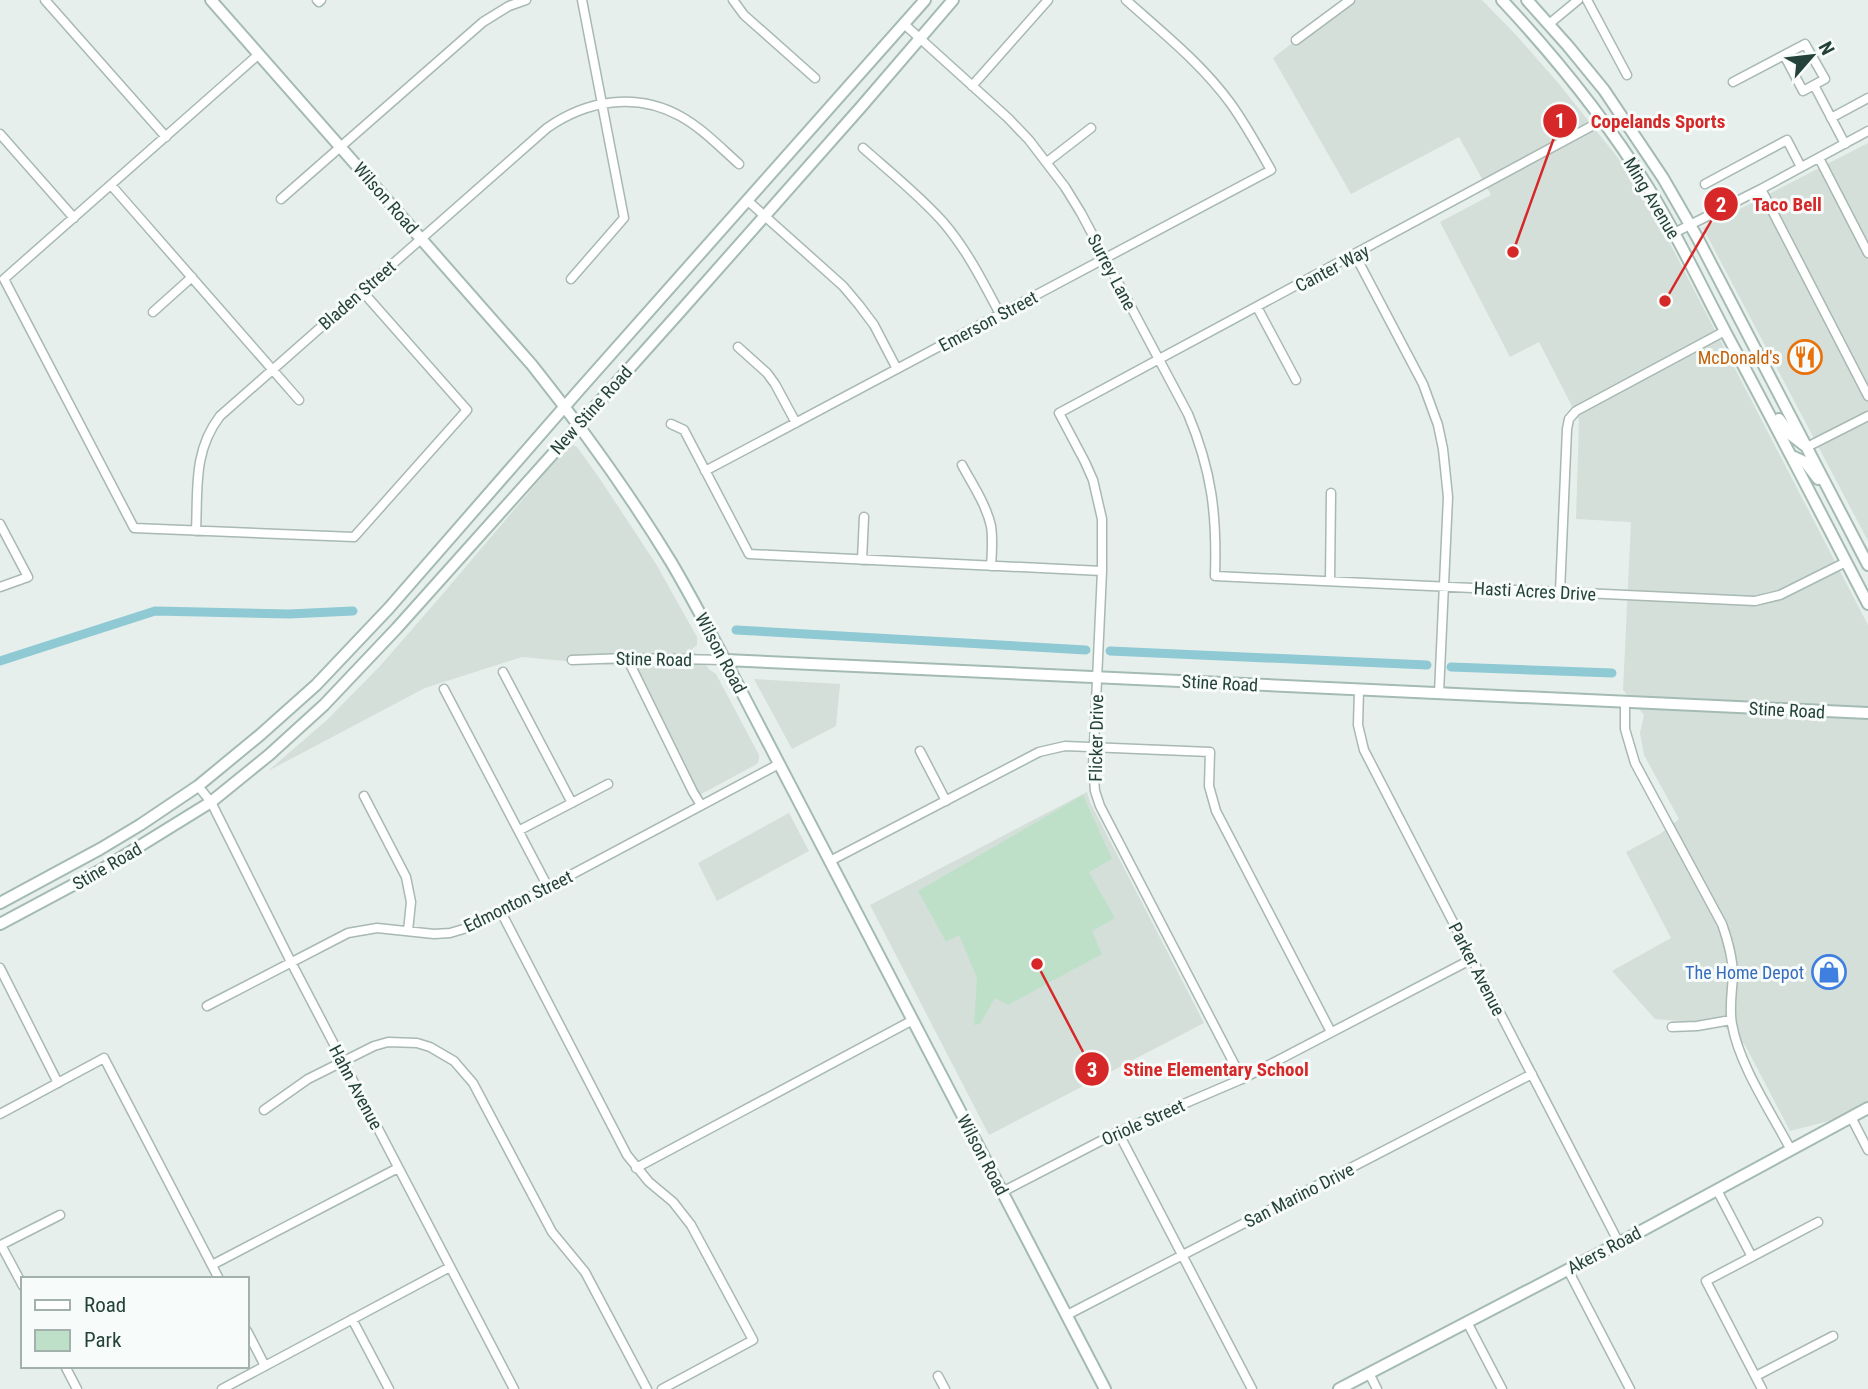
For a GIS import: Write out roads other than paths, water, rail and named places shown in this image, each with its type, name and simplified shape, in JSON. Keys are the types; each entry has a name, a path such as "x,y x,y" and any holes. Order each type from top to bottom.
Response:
{"main road":[{"name":"Wilson Road","path":"211,0 525,357 565,407 632,501 671,562 725,660 1105,1389"},
{"name":"New Stine Road","path":"198,786 270,727 342,659 925,0"},
{"name":"New Stine Road","path":"211,802 297,731 350,679 764,216 953,0"},
{"name":"Ming Avenue","path":"1502,0 1569,75 1648,187 1754,383 1868,604"},
{"name":"Ming Avenue","path":"1527,0 1569,46 1615,106 1691,225 1868,565"},
{"path":"1569,75 1600,103 1615,106"},
{"path":"1603,120 1620,127 1650,159"},
{"path":"1754,383 1791,435 1807,447"},
{"path":"1792,456 1805,462 1838,507"},
{"name":"Stine Road","path":"725,660 1868,713"},
{"name":"Stine Road","path":"0,903 107,845 198,786"},
{"name":"Stine Road","path":"0,924 101,870 211,802"},
{"name":"Akers Road","path":"1339,1389 1619,1243 1868,1108"}],"street":[{"path":"45,0 166,137"},
{"path":"281,199 483,22 509,6 526,0"},
{"path":"570,279 624,218 582,0"},
{"path":"733,0 744,15 815,78"},
{"path":"972,86 1048,0"},
{"name":"Emerson Street","path":"705,471 1271,170 1248,129 1215,83 1126,0"},
{"path":"1296,40 1350,0"},
{"path":"1549,24 1578,0"},
{"path":"1587,0 1627,75"},
{"name":"Surrey Lane","path":"904,24 1008,118 1047,162 1081,213 1188,414 1204,458 1214,510 1215,576"},
{"path":"1734,82 1784,55 1805,44 1825,79 1803,91 1784,55"},
{"path":"260,54 4,279 134,528 354,537 467,410 362,291"},
{"path":"1814,85 1845,144"},
{"path":"1831,118 1868,98"},
{"name":"Bladen Street","path":"196,531 199,461 206,437 220,416 547,128 574,112 602,103 635,102 667,110 695,126 739,164"},
{"name":"Canter Way","path":"1059,413 1603,120"},
{"path":"1047,162 1091,128"},
{"path":"1674,233 1868,131"},
{"path":"0,134 74,218"},
{"path":"1705,184 1787,140 1801,167"},
{"path":"863,148 944,223 976,269 1000,314"},
{"path":"1819,158 1868,253"},
{"path":"111,185 299,400"},
{"path":"1761,189 1868,396"},
{"path":"748,201 843,286 874,325 897,369"},
{"path":"1356,255 1419,375 1431,402 1443,449 1448,497 1439,694"},
{"path":"153,312 192,277"},
{"path":"1257,307 1296,380"},
{"path":"1560,592 1569,419 1576,411 1726,331"},
{"path":"738,347 775,384 796,423"},
{"name":"Flicker Drive","path":"1059,413 1085,462 1098,499 1103,539 1093,776 1095,791 1100,806 1242,1079"},
{"path":"1807,447 1868,416"},
{"path":"671,424 684,430 749,554 1102,571"},
{"path":"962,465 990,526 991,566"},
{"path":"1330,581 1331,494"},
{"path":"862,560 864,517"},
{"path":"0,524 28,577 0,587"},
{"name":"Hasti Acres Drive","path":"1215,576 1755,601 1780,595 1846,562"},
{"path":"627,658 701,805"},
{"name":"Stine Road","path":"572,660 725,660"},
{"path":"503,672 572,803"},
{"path":"444,689 548,887"},
{"name":"Parker Avenue","path":"1359,690 1357,725 1364,750 1619,1243"},
{"path":"1625,702 1625,729 1635,763 1728,939 1733,974 1731,1020 1741,1057 1791,1150"},
{"path":"830,861 1039,752 1065,746 1210,752 1209,786 1216,811 1331,1032"},
{"path":"920,751 946,801"},
{"name":"Edmonton Street","path":"206,1006 348,933 377,928 434,934 450,933 477,925 779,764"},
{"path":"520,830 608,784"},
{"name":"Hahn Avenue","path":"198,786 211,802 514,1389"},
{"path":"364,796 406,877 411,902 408,931"},
{"path":"501,912 636,1168 673,1202 691,1225 754,1340 662,1389"},
{"name":"Oriole Street","path":"1002,1192 1118,1132 1242,1079 1472,959"},
{"path":"0,968 58,1083"},
{"path":"636,1168 913,1020"},
{"path":"1672,1027 1731,1020"},
{"path":"264,1110 309,1079 374,1046 402,1042 430,1047 443,1054 464,1071 473,1083 543,1217 585,1272 647,1389"},
{"path":"0,1114 104,1058 218,1277"},
{"name":"San Marino Drive","path":"1067,1315 1532,1074"},
{"path":"1851,1117 1868,1150"},
{"path":"1118,1132 1252,1389"},
{"path":"212,1265 398,1168"},
{"path":"1717,1190 1752,1257"},
{"path":"21,1282 1,1245 60,1215"},
{"path":"1762,1389 1706,1281 1818,1222"},
{"path":"222,1389 450,1267"},
{"path":"1568,1270 1629,1389"},
{"path":"352,1319 389,1389"},
{"path":"1468,1322 1502,1389"},
{"path":"248,1333 265,1366"},
{"path":"1756,1376 1833,1336"},
{"path":"66,1368 76,1389"},
{"path":"1369,1373 1377,1389"},
{"path":"938,1376 945,1389"}],"waterway":[{"path":"0,661 155,611 289,614 353,611"},
{"path":"736,630 1086,650"},
{"path":"1110,651 1427,665"},
{"path":"1451,667 1612,673"}],"place":[{"name":"Copelands Sports","path":"1513,252"},
{"name":"Taco Bell","path":"1665,301"},
{"name":"McDonald's","path":"1805,357"},
{"name":"Stine Elementary School","path":"1037,964"},
{"name":"The Home Depot","path":"1829,972"}]}
